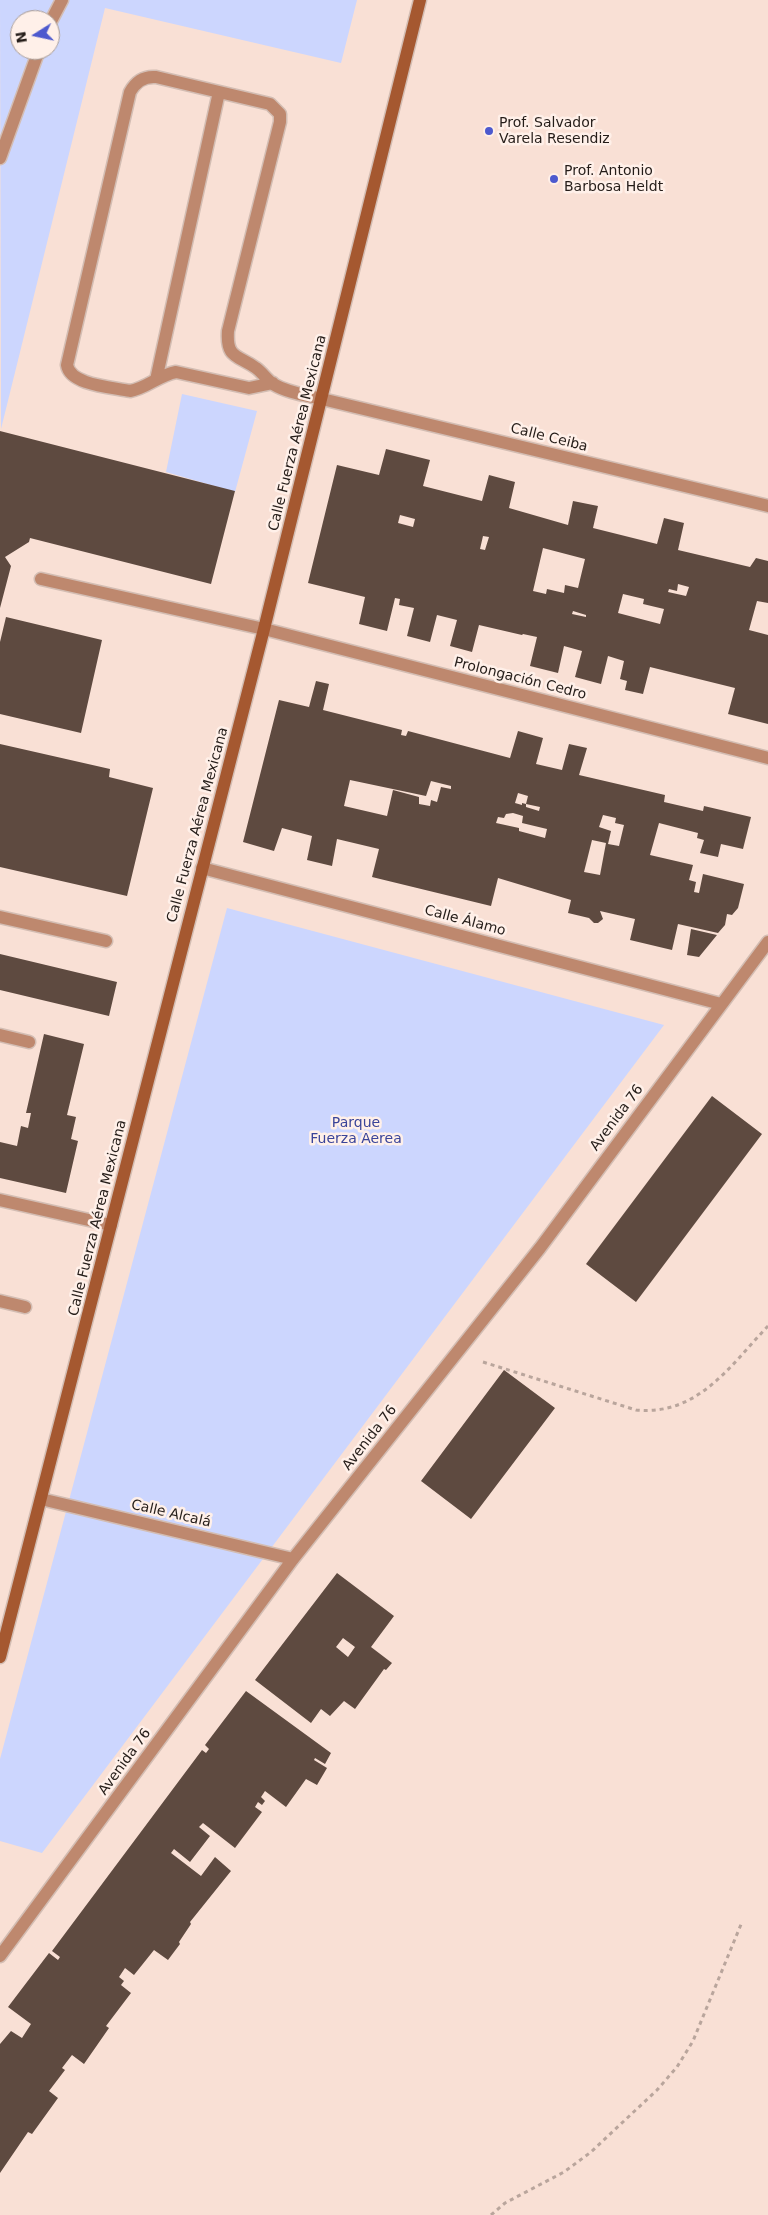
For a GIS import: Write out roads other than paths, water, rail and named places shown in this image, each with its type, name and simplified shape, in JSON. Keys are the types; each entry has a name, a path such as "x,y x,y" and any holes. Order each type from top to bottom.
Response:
{"main road":[{"name":"Calle Fuerza Aérea Mexicana","path":"0,1657 264,629 420,0"}],"street":[{"path":"0,158 35,60"},
{"path":"156,76 270,104 280,114 280,122 228,331 227,344 231,352 256,368 272,383 249,388 176,372 167,374 138,390 130,391 77,380 68,371 67,365 133,86 144,78 156,76"},
{"path":"156,380 219,92"},
{"name":"Calle Ceiba","path":"272,383 288,391 768,506"},
{"name":"Prolongación Cedro","path":"41,578 264,629 768,758"},
{"name":"Calle Álamo","path":"202,868 721,1004"},
{"path":"0,917 106,941"},
{"name":"Avenida 76","path":"0,1956 294,1559 540,1248 768,942"},
{"path":"0,1035 29,1042"},
{"path":"0,1200 111,1225"},
{"path":"0,1301 25,1307"},
{"name":"Calle Alcalá","path":"41,1499 294,1559"}],"place":[{"name":"Prof. Salvador Varela Resendiz","path":"489,131"},
{"name":"Prof. Antonio Barbosa Heldt","path":"554,179"}],"park label":[{"name":"Parque Fuerza Aerea","path":"356,1132"}]}
